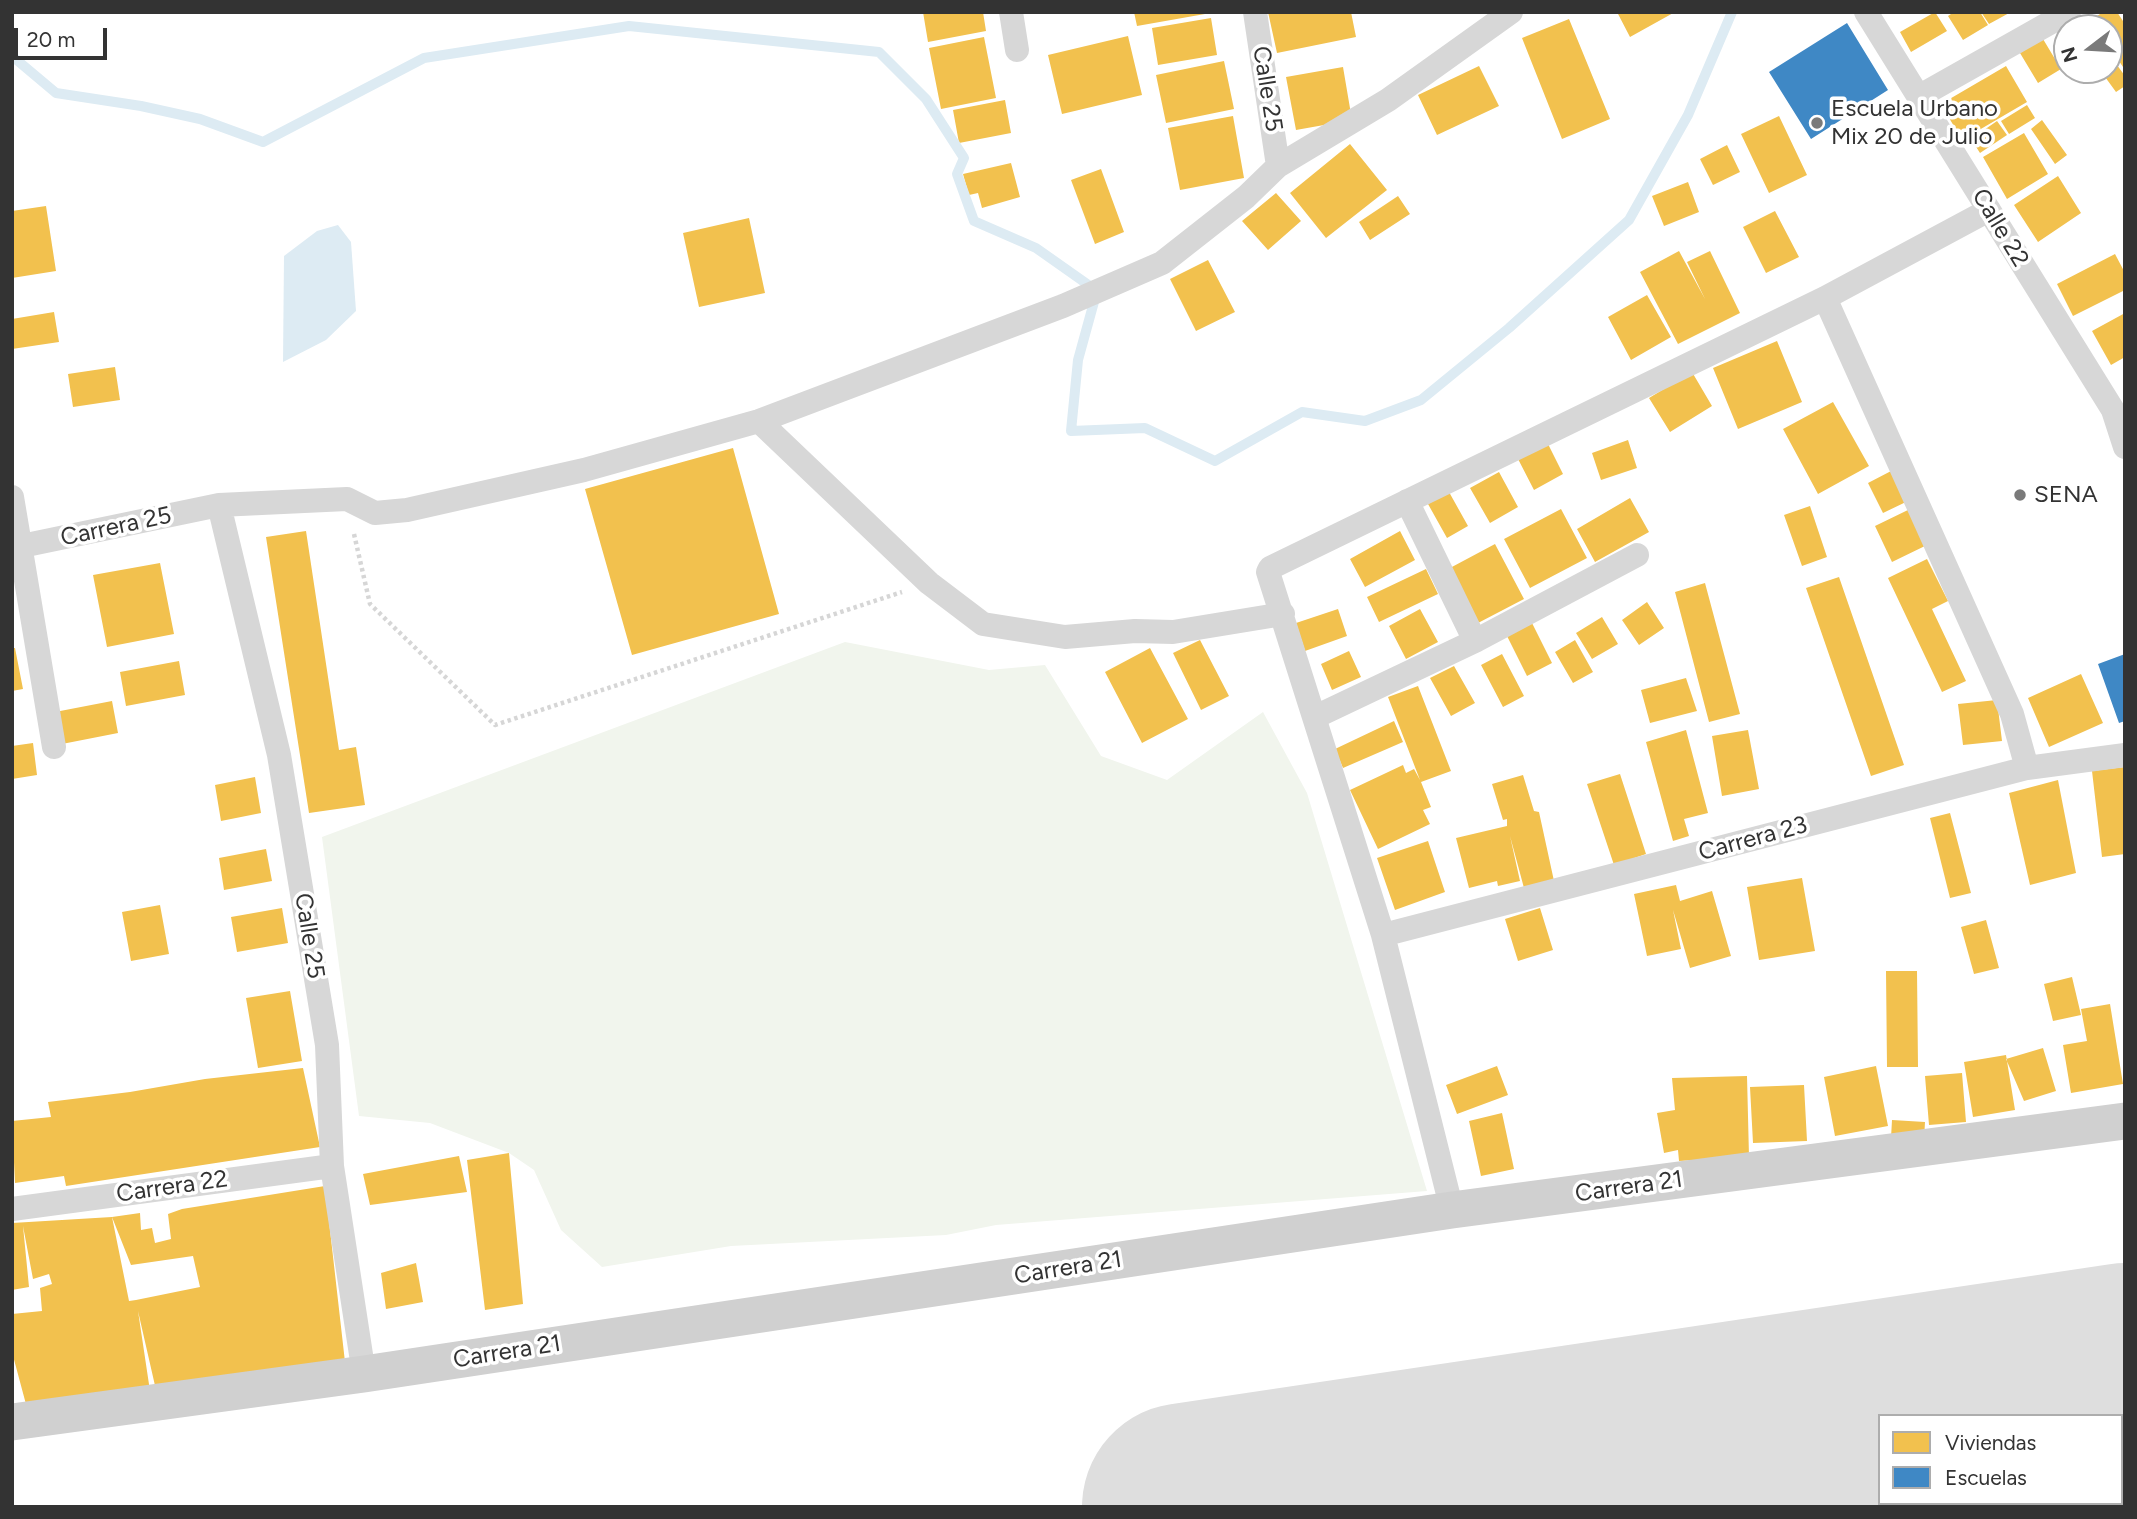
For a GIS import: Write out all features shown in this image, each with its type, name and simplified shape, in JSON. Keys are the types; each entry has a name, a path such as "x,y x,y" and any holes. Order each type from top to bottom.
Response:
{"street":[{"path":"1012,12 1017,50"},
{"name":"Calle 25","path":"1255,12 1278,166"},
{"name":"Calle 22","path":"1866,12 2112,410 2125,447"},
{"path":"1920,96 2068,12"},
{"path":"346,499 375,513 407,510 584,470 759,421 1063,306 1162,263 1246,197 1278,166 1388,100 1497,17"},
{"path":"1452,1210 1383,935 1268,572 1273,565 1825,298 1989,210"},
{"path":"1825,298 2012,713 2027,768"},
{"path":"759,421 929,583 983,624 1065,637 1135,631 1173,632 1283,614"},
{"path":"12,497 16,547 54,747"},
{"name":"Carrera 25","path":"16,547 219,505 346,499"},
{"path":"1407,501 1475,641"},
{"name":"Calle 25","path":"219,505 281,768 327,1045 332,1166 364,1374"},
{"path":"1315,717 1475,641 1637,555"},
{"name":"Carrera 23","path":"1383,935 2027,768 2125,755"},
{"name":"Carrera 21","path":"12,1422 364,1374 1452,1210 2125,1121"},
{"name":"Carrera 22","path":"12,1209 332,1166"}],"path":[{"path":"346,499 370,604 495,725 929,583"}],"shaded area":[{"path":"338,225 351,242 356,311 326,340 283,362 284,256 317,231"},
{"path":"845,642 989,670 1045,665 1101,756 1167,780 1263,712 1307,793 1427,1191 996,1225 946,1235 731,1246 602,1267 561,1230 534,1170 509,1153 430,1123 359,1116 322,837"}],"building: Viviendas":[{"path":"923,12 983,12 986,31 928,42"},
{"path":"1134,12 1205,12 1205,14 1137,26"},
{"path":"1268,12 1351,12 1356,37 1277,53"},
{"path":"1617,12 1675,12 1630,37"},
{"path":"1935,12 1947,31 1911,52 1900,32"},
{"path":"1954,12 1980,12 1988,25 1963,40 1948,16"},
{"path":"1981,12 2011,12 1989,24"},
{"path":"2117,12 2118,14 2100,14"},
{"path":"1211,18 1217,55 1158,65 1152,28"},
{"path":"1569,19 1610,119 1562,139 1522,38"},
{"path":"2123,21 2125,24 2125,70 2123,67"},
{"path":"1128,36 1142,95 1062,114 1048,55"},
{"path":"984,37 996,98 941,109 929,48"},
{"path":"2043,39 2053,56 2053,74 2038,83 2020,53"},
{"path":"1224,61 1234,109 1166,123 1156,75"},
{"path":"1479,66 1499,106 1437,135 1418,95"},
{"path":"2006,66 2027,102 1962,140 1941,104"},
{"path":"1343,67 1352,120 1296,130 1286,77"},
{"path":"2123,73 2125,86 2116,92 2110,84 2123,84"},
{"path":"1005,100 1011,133 959,143 953,110"},
{"path":"2027,105 2035,118 2009,134 2001,121"},
{"path":"1233,116 1244,178 1180,190 1168,128"},
{"path":"1779,116 1807,175 1769,193 1741,134"},
{"path":"2042,120 2067,155 2055,164 2031,129"},
{"path":"1997,121 2007,135 1980,153 1971,139"},
{"path":"2024,133 2048,174 2007,199 1983,157"},
{"path":"1350,144 1387,190 1326,238 1290,193"},
{"path":"1727,145 1740,172 1713,185 1700,159"},
{"path":"1011,163 1020,197 982,208 978,193 969,195 963,174"},
{"path":"1101,169 1124,232 1095,244 1071,180"},
{"path":"2058,176 2081,213 2038,242 2014,205"},
{"path":"1688,182 1699,212 1664,226 1652,196"},
{"path":"1276,193 1301,221 1268,250 1242,221"},
{"path":"1398,196 1410,214 1370,240 1359,222"},
{"path":"46,206 56,271 12,278 12,211"},
{"path":"1775,211 1799,257 1766,273 1743,227"},
{"path":"749,218 765,293 699,307 683,233"},
{"path":"1679,251 1705,299 1687,262 1710,251 1740,313 1678,344 1640,272"},
{"path":"2115,254 2125,273 2125,290 2073,316 2057,284"},
{"path":"1208,260 1235,312 1196,331 1170,279"},
{"path":"1647,295 1671,337 1631,360 1608,317"},
{"path":"54,312 59,342 12,349 12,319"},
{"path":"2125,313 2125,357 2111,365 2092,331"},
{"path":"1777,341 1802,402 1738,429 1713,368"},
{"path":"115,367 120,400 73,407 68,374"},
{"path":"1692,372 1712,406 1670,432 1649,398"},
{"path":"1833,402 1869,466 1818,494 1783,429"},
{"path":"1628,440 1637,468 1601,480 1592,453"},
{"path":"1547,442 1563,474 1534,490 1517,457"},
{"path":"733,448 779,614 632,655 585,489"},
{"path":"1893,470 1908,501 1883,513 1868,483"},
{"path":"1499,472 1518,507 1490,523 1470,488"},
{"path":"1449,492 1468,526 1447,538 1428,504"},
{"path":"1630,498 1649,532 1595,562 1577,529"},
{"path":"1810,506 1827,557 1802,566 1784,515"},
{"path":"1561,509 1587,558 1530,588 1504,539"},
{"path":"1910,509 1927,545 1892,562 1875,526"},
{"path":"306,531 339,750 356,747 365,805 309,813 266,537"},
{"path":"1400,531 1415,560 1365,587 1350,559"},
{"path":"1495,544 1524,599 1478,623 1450,568"},
{"path":"1927,559 1948,601 1932,609 1966,681 1942,692 1888,578"},
{"path":"160,563 174,634 107,647 93,575"},
{"path":"1426,569 1438,594 1379,622 1367,597"},
{"path":"1839,577 1904,765 1871,776 1806,588"},
{"path":"1705,583 1740,714 1709,722 1675,592"},
{"path":"1647,602 1664,628 1639,645 1622,620"},
{"path":"1338,609 1347,636 1305,651 1296,623"},
{"path":"1420,609 1438,642 1406,659 1389,626"},
{"path":"1602,617 1618,644 1592,659 1576,633"},
{"path":"1532,623 1552,663 1527,676 1507,636"},
{"path":"1200,640 1229,696 1201,710 1173,653"},
{"path":"1575,640 1593,672 1573,683 1555,652"},
{"path":"12,648 15,648 23,689 12,691"},
{"path":"1150,648 1188,719 1142,743 1105,672"},
{"path":"1349,651 1361,677 1332,690 1321,664"},
{"path":"1502,654 1524,696 1503,707 1481,665"},
{"path":"179,661 185,695 126,706 120,672"},
{"path":"1454,666 1475,703 1451,716 1430,678"},
{"path":"2081,674 2103,723 2049,747 2028,698"},
{"path":"1686,678 1697,711 1650,723 1641,690"},
{"path":"1418,686 1451,771 1421,782 1431,807 1423,810 1430,824 1378,849 1350,790 1403,765 1406,773 1414,769 1420,780 1388,697"},
{"path":"1997,700 2002,741 1963,745 1958,704"},
{"path":"112,701 118,733 62,744 55,712"},
{"path":"1394,721 1403,742 1343,768 1335,749"},
{"path":"1686,730 1708,813 1684,819 1689,836 1673,841 1646,742"},
{"path":"1748,730 1759,789 1722,796 1712,736"},
{"path":"33,743 37,775 12,779 12,746"},
{"path":"2125,767 2125,854 2102,857 2092,771"},
{"path":"1620,774 1646,854 1614,865 1587,784"},
{"path":"1523,775 1534,811 1539,812 1554,881 1524,888 1510,836 1520,881 1498,886 1497,881 1469,888 1456,838 1507,826 1507,819 1503,820 1492,784"},
{"path":"255,777 261,813 221,821 215,785"},
{"path":"2058,780 2076,873 2030,885 2009,793"},
{"path":"1950,813 1971,893 1950,898 1930,818"},
{"path":"1428,841 1445,892 1395,910 1377,858"},
{"path":"266,849 272,881 224,890 219,858"},
{"path":"1802,878 1815,951 1759,960 1747,887"},
{"path":"1676,885 1680,901 1712,891 1731,956 1690,968 1673,910 1681,949 1647,956 1634,894"},
{"path":"160,905 169,954 131,961 122,912"},
{"path":"282,908 288,943 237,952 231,917"},
{"path":"1540,908 1553,950 1518,961 1505,919"},
{"path":"1986,920 1999,968 1974,974 1961,927"},
{"path":"1886,971 1917,971 1918,1067 1887,1067"},
{"path":"2072,977 2081,1015 2053,1021 2044,984"},
{"path":"290,991 302,1061 258,1068 246,998"},
{"path":"2110,1004 2123,1084 2071,1093 2063,1045 2087,1041 2081,1009"},
{"path":"2043,1048 2056,1091 2024,1101 2006,1059"},
{"path":"2006,1055 2015,1110 1973,1117 1964,1062"},
{"path":"1497,1066 1508,1095 1457,1114 1446,1085"},
{"path":"1876,1066 1888,1126 1835,1136 1824,1077"},
{"path":"303,1068 320,1147 66,1186 64,1176 15,1183 12,1121 51,1117 48,1102"},
{"path":"1962,1073 1966,1122 1929,1125 1925,1076"},
{"path":"1747,1076 1749,1157 1679,1161 1678,1150 1664,1153 1657,1113 1675,1110 1672,1078"},
{"path":"1804,1085 1807,1141 1753,1143 1750,1087"},
{"path":"1502,1113 1514,1169 1481,1176 1469,1121"},
{"path":"1892,1120 1925,1122 1924,1140 1891,1138"},
{"path":"509,1153 523,1304 485,1310 467,1160"},
{"path":"459,1156 467,1192 370,1205 363,1174"},
{"path":"325,1186 345,1362 156,1390 138,1311 150,1391 27,1408 12,1352 12,1314 42,1311 40,1288 52,1284 49,1274 33,1279 23,1226 29,1287 12,1290 12,1223 140,1213 141,1230 152,1228 155,1243 171,1239 168,1214 182,1209","holes":["112,1217 131,1265 193,1256 200,1287 129,1301"]},
{"path":"416,1263 423,1302 386,1309 381,1273"}],"building: Escuelas":[{"path":"1847,23 1888,90 1811,139 1769,72"},
{"path":"2125,654 2125,721 2119,723 2098,664"}],"waterway":[{"path":"12,56 56,93 141,106 200,119 263,142 424,58 629,26 879,52 926,99 964,158 957,174 974,221 1036,248 1097,291 1078,360 1071,431 1145,428 1215,461 1302,412 1365,421 1421,400 1509,328 1629,220 1688,115 1732,12"}],"runway":[{"path":"1186,1507 2125,1367"}],"place":[{"name":"Escuela Urbano Mix 20 de Julio","path":"1817,123"},
{"name":"SENA","path":"2020,495"}]}
